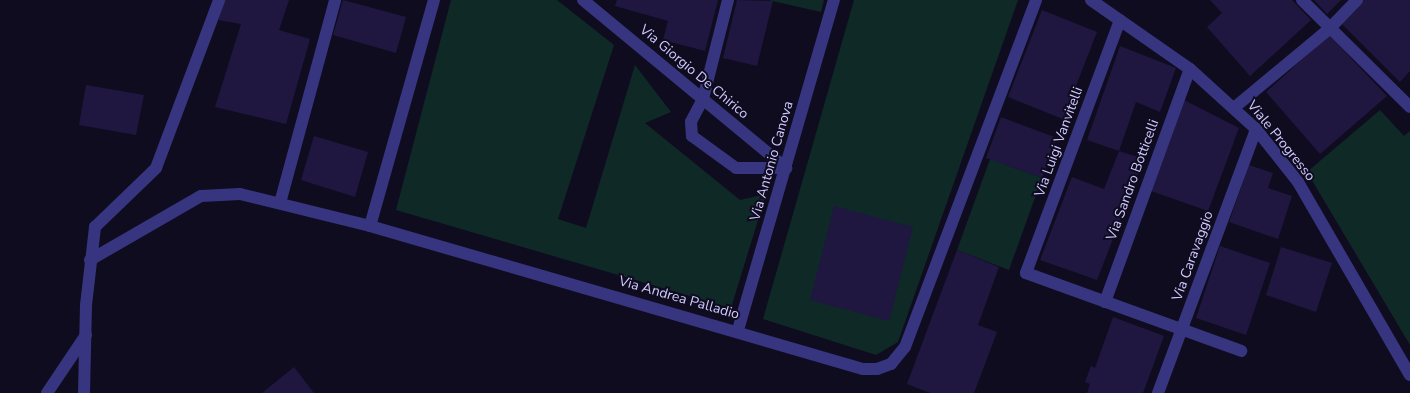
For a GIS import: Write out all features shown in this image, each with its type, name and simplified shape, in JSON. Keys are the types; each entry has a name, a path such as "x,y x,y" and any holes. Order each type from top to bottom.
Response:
{"street":[{"path":"84,393 90,260 95,227 156,168 219,0"},
{"path":"280,203 335,0"},
{"path":"370,226 434,0"},
{"name":"Via Giorgio De Chirico","path":"583,0 786,168"},
{"path":"728,0 703,99 691,122 692,136 736,168 786,168"},
{"name":"Via Antonio Canova","path":"738,330 834,0"},
{"name":"Via Andrea Palladio","path":"90,260 201,196 222,192 280,203 370,226 738,330 863,369 877,369 899,356 1036,0"},
{"name":"Viale Progresso","path":"1091,0 1190,69 1235,107 1256,129 1298,182 1410,375"},
{"path":"1302,0 1410,107"},
{"path":"1235,107 1330,28 1357,0"},
{"name":"Via Luigi Vanvitelli","path":"1105,302 1026,273 1120,20"},
{"name":"Via Sandro Botticelli","path":"1105,302 1190,69"},
{"name":"Via Caravaggio","path":"1158,393 1256,129"},
{"path":"1105,302 1241,351"},
{"path":"47,393 86,335"}],"green space":[{"path":"451,0 557,0 614,45 558,219 586,228 635,65 671,112 645,123 740,200 766,194 731,308 396,210"},
{"path":"768,0 824,0 821,12"},
{"path":"854,0 1018,0 898,342 876,355 763,319"},
{"path":"1380,110 1404,136 1410,131 1410,345 1307,172"},
{"path":"990,159 1042,178 1009,270 957,250"}],"building":[{"path":"224,0 289,0 279,30 310,39 286,124 215,107 241,24 218,20"},
{"path":"343,0 406,17 396,53 333,35"},
{"path":"617,0 718,0 705,51 663,40 668,21 615,6"},
{"path":"737,0 773,1 757,66 723,58"},
{"path":"1210,0 1292,0 1311,20 1250,76 1207,27 1222,13"},
{"path":"1314,0 1341,0 1327,14"},
{"path":"1364,0 1410,0 1410,71 1400,82 1342,24"},
{"path":"1042,10 1097,32 1063,119 1008,97"},
{"path":"1329,35 1387,96 1320,154 1266,92"},
{"path":"1120,46 1176,68 1160,112 1136,102 1119,151 1087,140"},
{"path":"86,85 144,95 136,135 79,125"},
{"path":"1184,100 1239,128 1208,211 1151,191"},
{"path":"1001,117 1057,138 1042,178 986,158"},
{"path":"314,136 368,152 355,197 301,180"},
{"path":"1119,151 1144,159 1097,280 1040,260 1072,177 1104,189"},
{"path":"1249,165 1273,173 1268,188 1292,196 1278,239 1229,222"},
{"path":"834,206 913,227 889,321 810,300"},
{"path":"1220,246 1270,263 1246,335 1196,318"},
{"path":"1281,247 1332,263 1316,312 1266,295"},
{"path":"957,250 999,267 978,325 997,332 974,393 930,393 907,384"},
{"path":"1113,317 1164,336 1143,393 1087,393 1090,384 1085,382 1091,366 1095,368"},
{"path":"294,367 314,393 262,393"}]}
